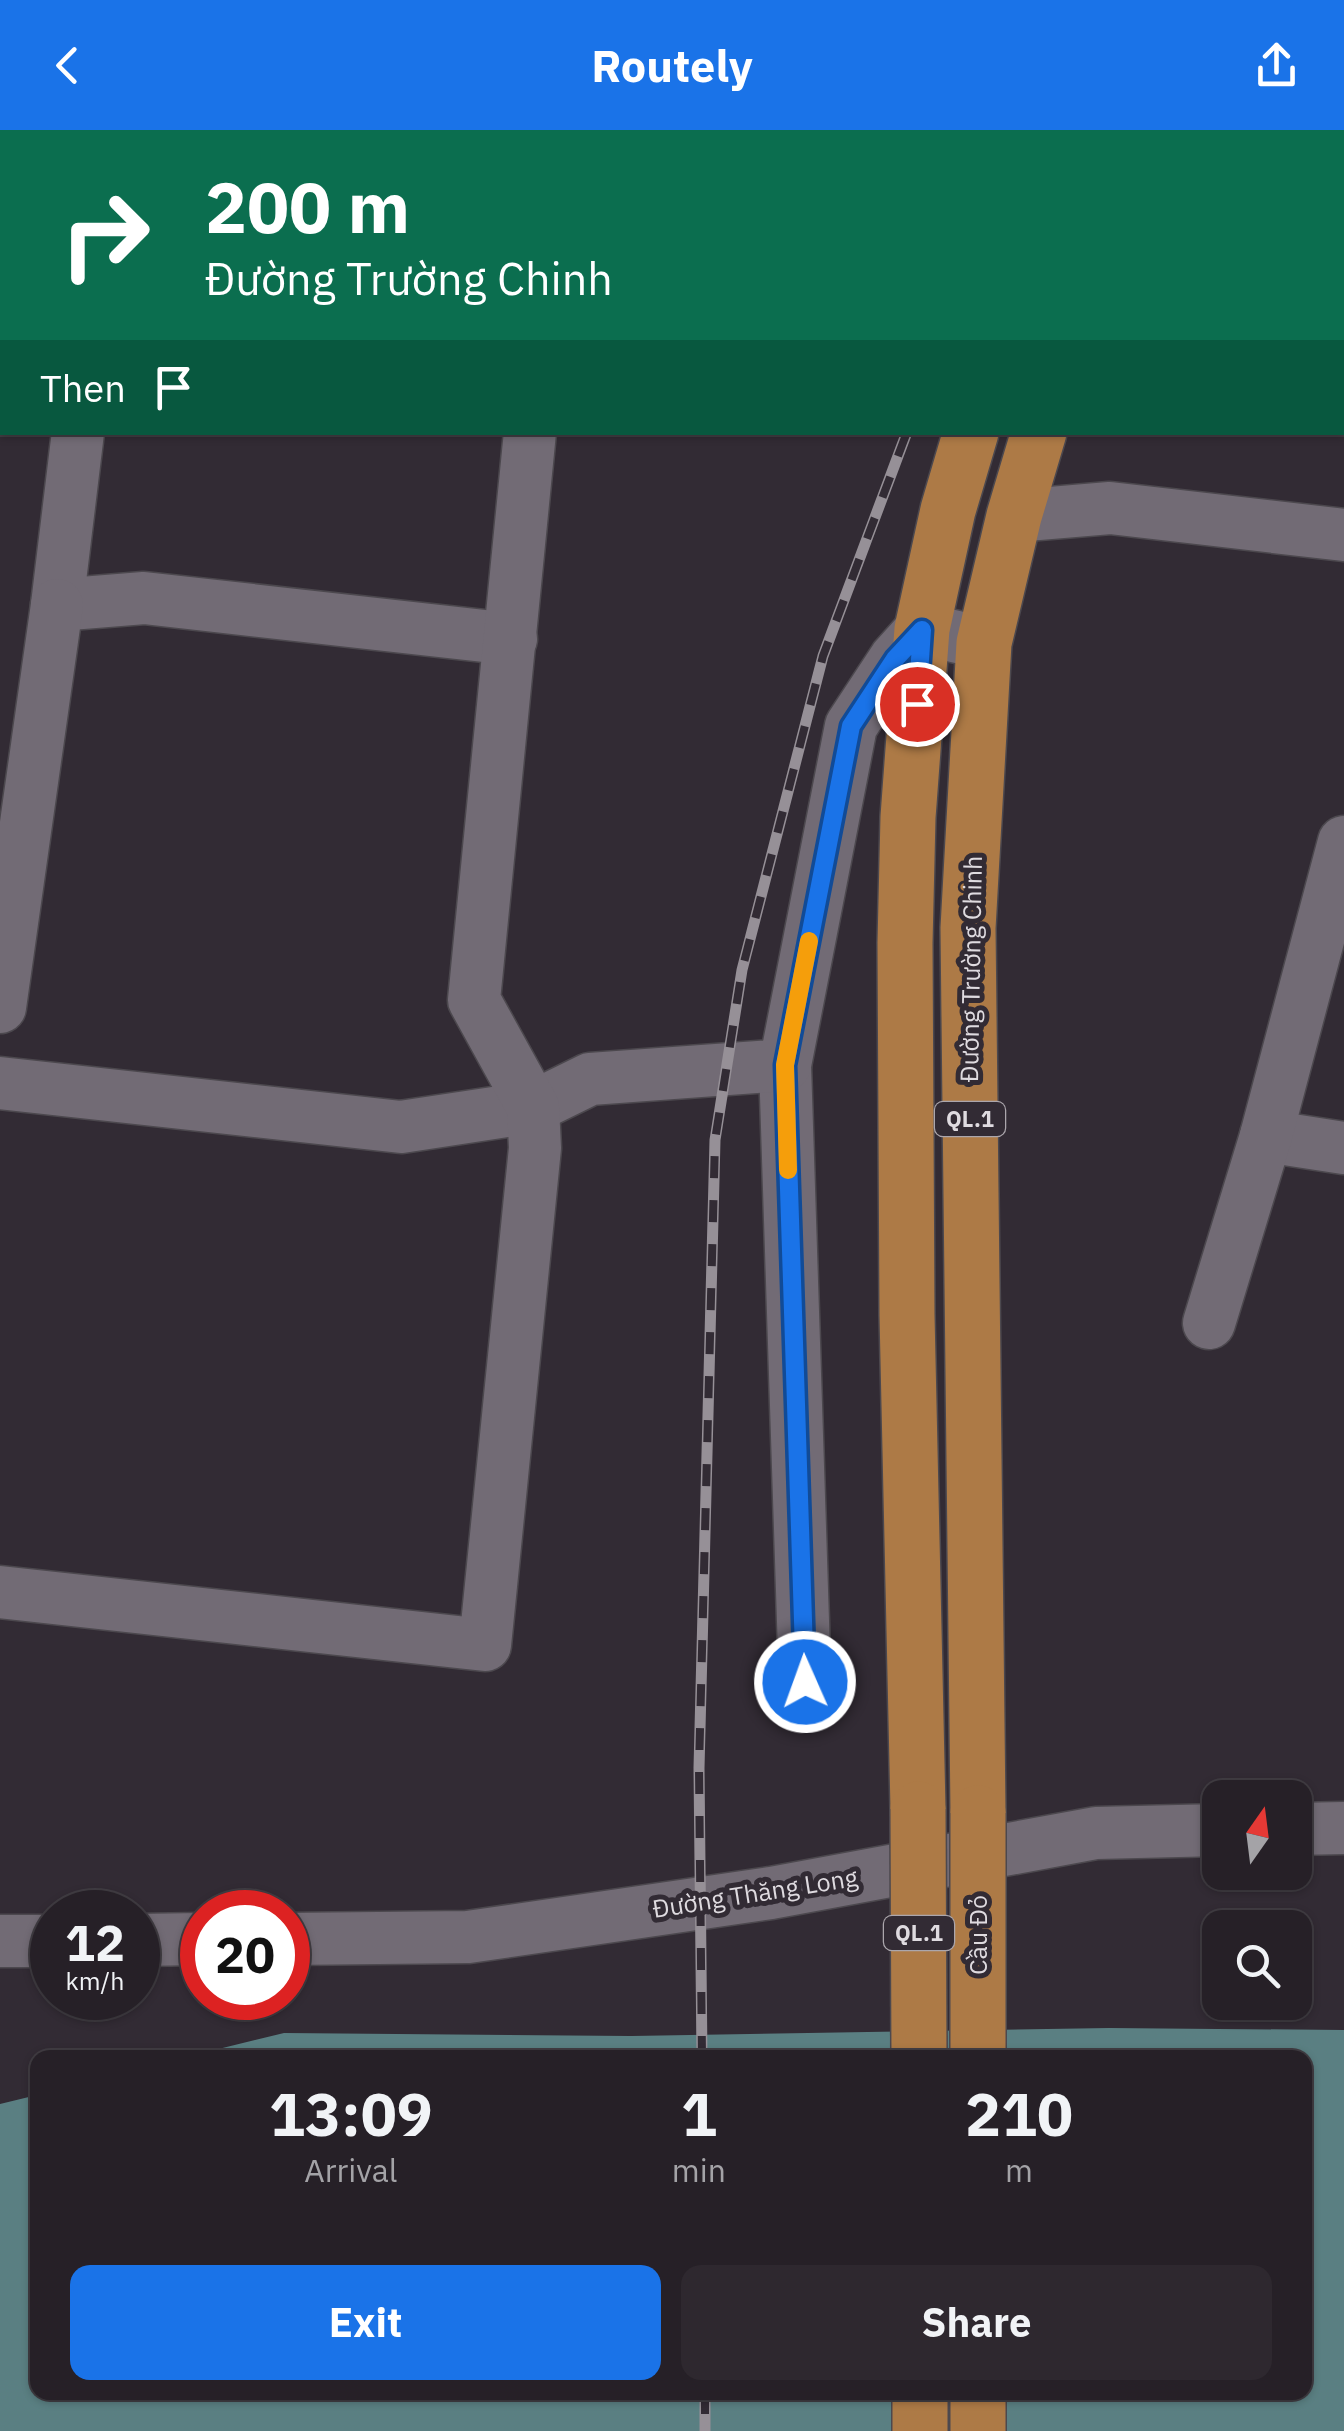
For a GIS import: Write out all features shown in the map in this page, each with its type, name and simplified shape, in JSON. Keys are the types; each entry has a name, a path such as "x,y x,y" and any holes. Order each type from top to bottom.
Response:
{"highway":[{"name":"QL.1","path":"919,2050 907,1316 908,817 922,630 969,435"},
{"name":"Đường Trường Chinh","path":"978,1812 968,928 984,643 1037,435"},
{"name":"Cầu Đỏ","path":"978,1812 978,2050"},
{"path":"920,2400 920,2431"},
{"path":"978,2400 978,2431"}],"street":[{"path":"0,1007 78,435"},
{"path":"0,1592 485,1646 535,1148 533,1107 474,1000 530,435"},
{"path":"1014,516 1110,508 1344,535"},
{"path":"57,605 144,598 511,639"},
{"path":"805,1682 785,1065 851,726 895,659 922,630 984,643"},
{"path":"1209,1323 1266,1136 1344,842"},
{"path":"0,1083 402,1127 533,1107 590,1079 785,1065"},
{"path":"1266,1136 1344,1148"},
{"path":"1312,1829 1344,1828"},
{"name":"Đường Thăng Long","path":"310,1938 468,1937 772,1893 1096,1832 1202,1830"},
{"path":"0,1941 30,1940"}],"shaded area":[{"path":"1109,2028 1344,2030 1344,2431 0,2431 0,2104 30,2097 30,2400 1312,2400 1312,2050 215,2050 284,2033 631,2036"}],"railway":[{"path":"702,2050 699,1768 715,1140 742,970 823,656 906,435"},
{"path":"705,2400 705,2431"}],"slow traffic":[{"path":"788,1170 785,1065 809,941"}],"route":[{"path":"805,1682 785,1065 851,726 895,659 922,630 917,704"}]}
